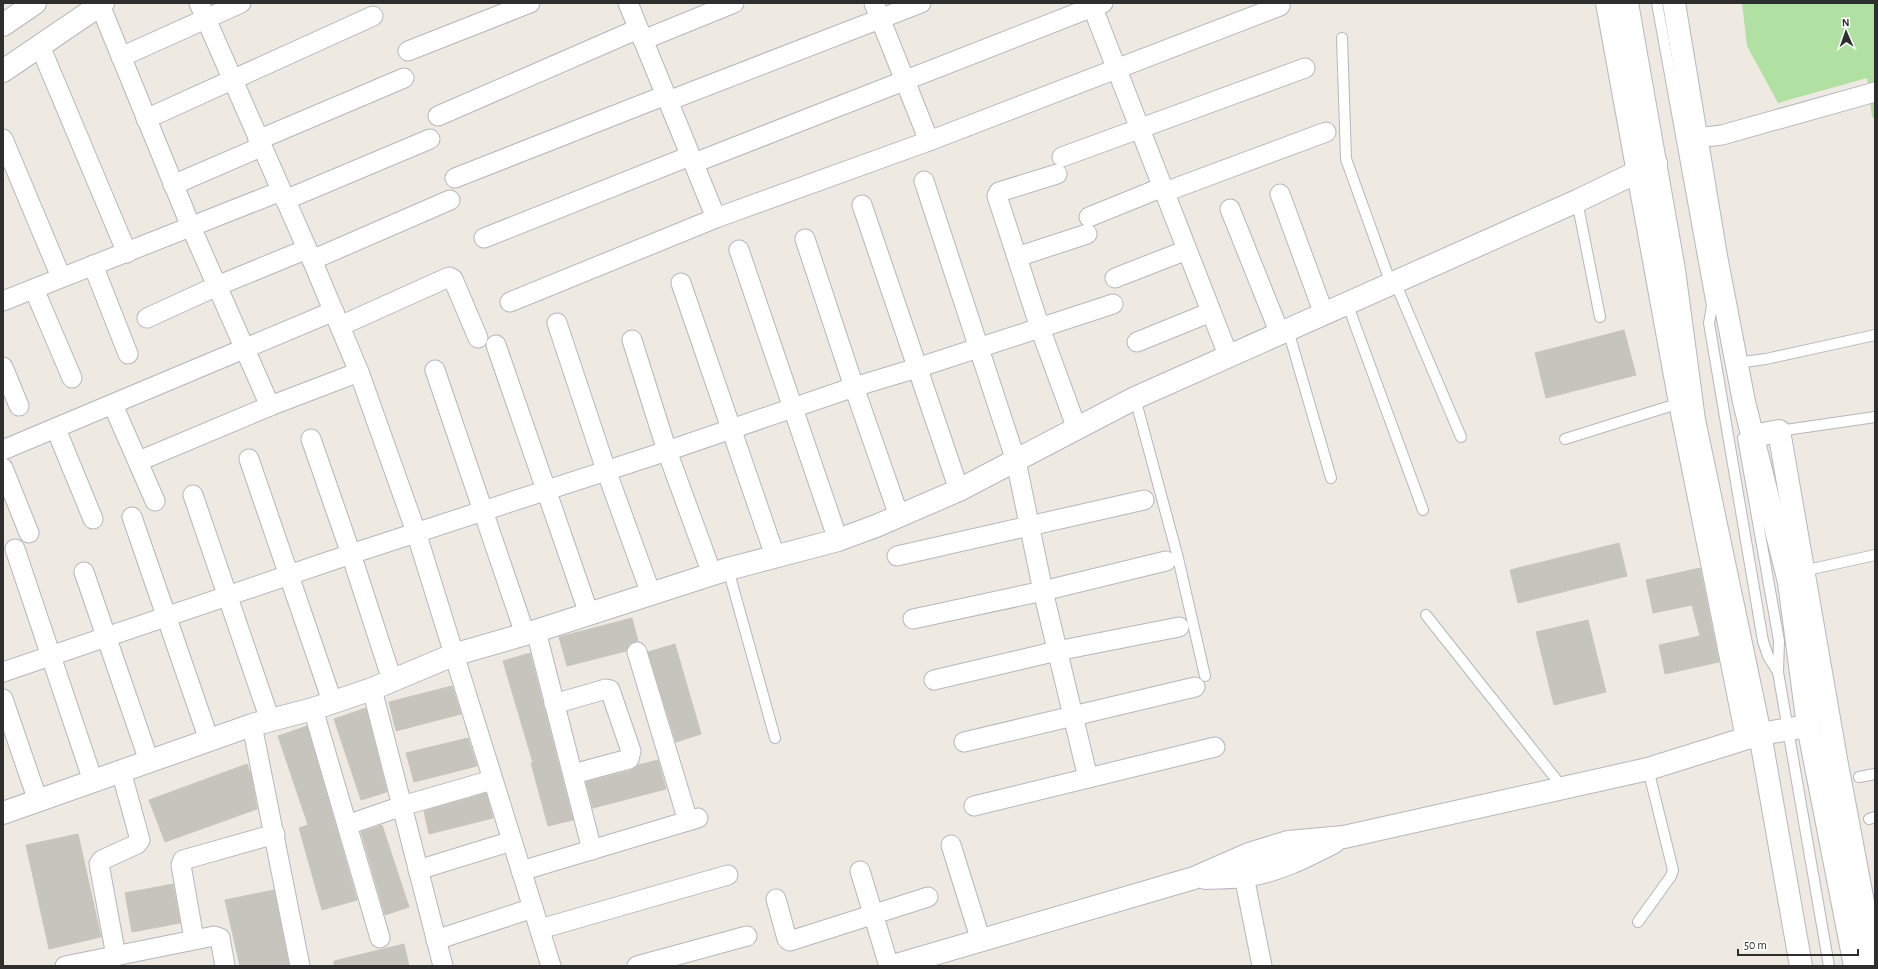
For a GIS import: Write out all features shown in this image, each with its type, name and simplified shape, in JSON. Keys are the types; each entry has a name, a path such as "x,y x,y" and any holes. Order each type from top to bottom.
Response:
{"street":[{"path":"3,25 35,3"},
{"path":"121,56 203,11 241,3"},
{"path":"408,51 530,3"},
{"path":"628,3 716,218"},
{"path":"438,116 640,35 734,3"},
{"path":"455,178 667,98 877,11 921,3"},
{"path":"1607,3 1674,270 1694,420 1753,736"},
{"path":"1627,3 1647,167 1680,403 1753,736 1801,966"},
{"path":"1674,3 1716,256 1736,363 1752,436 1795,573 1798,727 1855,966"},
{"path":"3,71 101,4 146,119 191,227 270,406"},
{"path":"484,238 692,159 905,81 1095,4 1116,69 1228,355"},
{"path":"510,302 716,218 929,141 1280,6"},
{"path":"203,11 310,255 359,372 416,532 453,655 551,966"},
{"path":"877,11 929,141"},
{"path":"146,119 233,81 373,16"},
{"path":"40,46 127,252"},
{"path":"1077,429 1040,328 998,193 1060,166 1140,128 1306,68"},
{"path":"173,184 404,78"},
{"path":"1696,138 1722,135 1875,92"},
{"path":"1017,257 1164,190 1326,132"},
{"path":"3,139 62,278"},
{"path":"3,301 191,227 283,196 430,139"},
{"path":"3,813 261,722 372,689 453,655 589,614 720,571 838,540 899,516 958,490 1135,398 1228,355 1284,332 1577,201 1647,167"},
{"path":"924,181 1016,461 1043,591 1088,778"},
{"path":"1280,194 1324,314"},
{"path":"147,318 217,286 310,255 450,200"},
{"path":"862,205 958,490"},
{"path":"1230,209 1284,332"},
{"path":"805,239 899,516"},
{"path":"739,250 792,409 838,540"},
{"path":"1115,278 1187,250"},
{"path":"93,265 128,354"},
{"path":"3,450 245,349 337,318 449,277 454,279 478,338"},
{"path":"681,283 775,556"},
{"path":"34,288 72,378"},
{"path":"3,672 416,532 732,430 854,387 1113,304"},
{"path":"1137,342 1211,312"},
{"path":"557,323 606,470 651,594"},
{"path":"632,340 667,451 720,571"},
{"path":"496,346 589,614"},
{"path":"3,366 19,406"},
{"path":"435,370 483,511 530,632 554,704 592,850"},
{"path":"139,461 270,406 359,372"},
{"path":"113,405 139,461 154,500"},
{"path":"56,429 93,519"},
{"path":"1752,436 1779,431 1795,573 1875,966"},
{"path":"311,439 351,554 392,680"},
{"path":"249,459 290,574 322,705 347,825 380,938"},
{"path":"3,468 29,534"},
{"path":"193,495 227,596 261,722 275,834 300,966"},
{"path":"897,556 1144,500"},
{"path":"132,516 209,740"},
{"path":"15,549 93,781"},
{"path":"913,619 1043,591 1166,561"},
{"path":"84,572 149,761"},
{"path":"934,680 1057,651 1179,627"},
{"path":"521,871 693,819 636,652"},
{"path":"964,742 1073,716 1200,682"},
{"path":"372,689 443,966"},
{"path":"554,704 606,689 610,690 631,751 629,758 573,774"},
{"path":"3,699 38,801"},
{"path":"860,871 873,916 901,965 1194,878 1249,854 1288,842 1344,837 1648,769 1753,736 1798,727"},
{"path":"974,806 1215,747"},
{"path":"116,956 99,864 102,860 137,844 140,840 121,771"},
{"path":"347,825 402,806 492,780"},
{"path":"194,939 181,865 183,860 275,834"},
{"path":"1194,878 1244,876 1294,862 1344,837"},
{"path":"418,870 512,841"},
{"path":"951,845 980,941"},
{"path":"540,929 728,874"},
{"path":"1244,876 1262,966"},
{"path":"776,899 787,939 790,941 873,916 928,897"},
{"path":"436,940 533,908"},
{"path":"66,966 194,939 218,936 225,966"},
{"path":"637,966 747,936"}],"lane":[{"path":"1657,3 1712,306 1709,323 1763,641 1768,656 1778,672 1798,727 1829,966"},
{"path":"1342,38 1346,158 1393,283 1461,436"},
{"path":"1577,201 1600,317"},
{"path":"1347,303 1423,510"},
{"path":"1712,306 1722,321 1778,633 1780,654 1778,672"},
{"path":"1284,332 1331,478"},
{"path":"1736,363 1766,359 1875,335"},
{"path":"1135,398 1179,565 1200,682"},
{"path":"1565,439 1680,403"},
{"path":"1779,431 1875,417"},
{"path":"1795,573 1875,555"},
{"path":"720,571 775,738"},
{"path":"1426,615 1563,788"},
{"path":"1638,922 1671,876 1673,870 1648,769"},
{"path":"1859,777 1875,774"}],"green space":[{"path":"1742,3 1875,3 1875,119 1872,117 1867,78 1778,103 1747,46"}],"building":[{"path":"1624,330 1636,375 1546,398 1535,353"},
{"path":"1619,543 1627,576 1518,603 1510,570"},
{"path":"1700,568 1719,662 1665,674 1659,645 1700,636 1692,605 1653,613 1646,580"},
{"path":"632,618 638,641 629,644 626,651 567,666 559,637"},
{"path":"1588,620 1606,692 1554,705 1536,632"},
{"path":"675,644 701,734 676,742 648,652"},
{"path":"530,653 573,820 548,826 531,763 533,763 503,661"},
{"path":"452,686 461,714 396,731 389,702"},
{"path":"366,708 387,792 361,800 334,719"},
{"path":"307,726 357,900 322,910 299,828 308,825 278,736"},
{"path":"468,738 477,766 414,782 406,753"},
{"path":"658,760 666,789 593,808 586,782 632,770 638,765"},
{"path":"247,764 251,775 257,809 165,842 149,800"},
{"path":"486,793 493,818 429,834 424,811"},
{"path":"382,825 409,907 385,915 361,832"},
{"path":"78,834 101,937 49,949 26,845"},
{"path":"173,884 180,923 132,932 125,893"},
{"path":"274,890 289,966 240,966 225,900"},
{"path":"404,944 409,966 334,966 334,961"}]}
